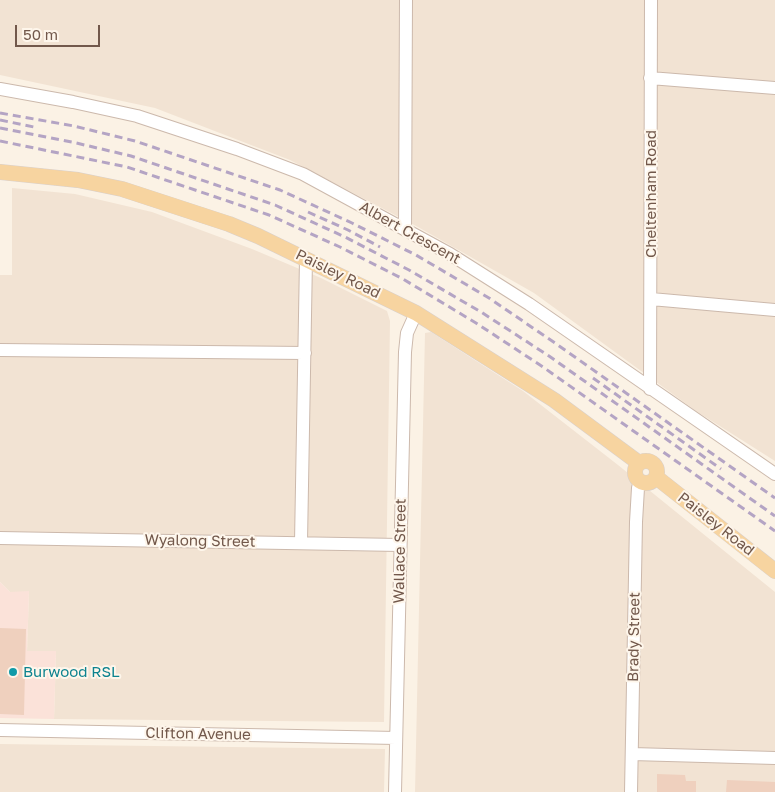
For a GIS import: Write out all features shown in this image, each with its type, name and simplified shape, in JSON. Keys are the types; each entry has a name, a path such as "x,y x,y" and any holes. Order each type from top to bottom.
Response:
{"main road":[{"name":"Paisley Road","path":"0,172 78,180 122,189 229,224 258,236 416,313 554,400 639,463"},
{"path":"645,460 652,462 657,470 656,477 651,482 640,482 635,475 639,463 645,460"},
{"name":"Paisley Road","path":"656,477 775,571"}],"street":[{"path":"405,229 406,0"},
{"name":"Cheltenham Road","path":"650,388 651,0"},
{"path":"650,78 775,88"},
{"name":"Albert Crescent","path":"0,89 137,116 237,149 303,174 450,254 529,304 775,474"},
{"path":"301,542 306,259"},
{"path":"651,299 775,310"},
{"name":"Wallace Street","path":"395,792 405,352 407,333 416,313"},
{"path":"0,350 305,353"},
{"name":"Brady Street","path":"631,792 636,522 640,482"},
{"name":"Wyalong Street","path":"0,538 400,545"},
{"name":"Clifton Avenue","path":"0,730 396,738"},
{"path":"632,754 775,758"}],"shaded area":[{"path":"0,0 775,0 775,461 696,411 534,293 418,227 290,160 155,108 0,75"},
{"path":"12,188 75,194 152,212 252,249 321,278 387,311 390,321 384,722 54,719 56,652 27,651 29,592 10,592 0,582 0,275 12,275"},
{"path":"431,332 523,391 775,592 775,792 415,792 425,333"},
{"path":"0,582 10,592 29,591 27,651 56,651 54,719 0,718"},
{"path":"0,744 385,749 384,792 0,792"}],"building":[{"name":"Burwood RSL","path":"0,628 26,629 24,715 0,714"},
{"path":"657,774 685,775 686,781 696,781 696,792 657,792"},
{"path":"727,780 775,782 775,792 726,792"}],"railway":[{"path":"0,113 74,126 135,141 280,190 352,223 416,255 489,298 775,498"},
{"path":"0,120 34,127"},
{"path":"0,128 131,156 275,205 345,237 409,270 481,312 549,356 775,516"},
{"path":"0,141 127,167 269,215 340,247 403,279 476,323 543,367 775,531"},
{"path":"308,212 380,247"},
{"path":"593,378 721,469"}],"place":[{"name":"Burwood RSL","path":"13,672"}]}
